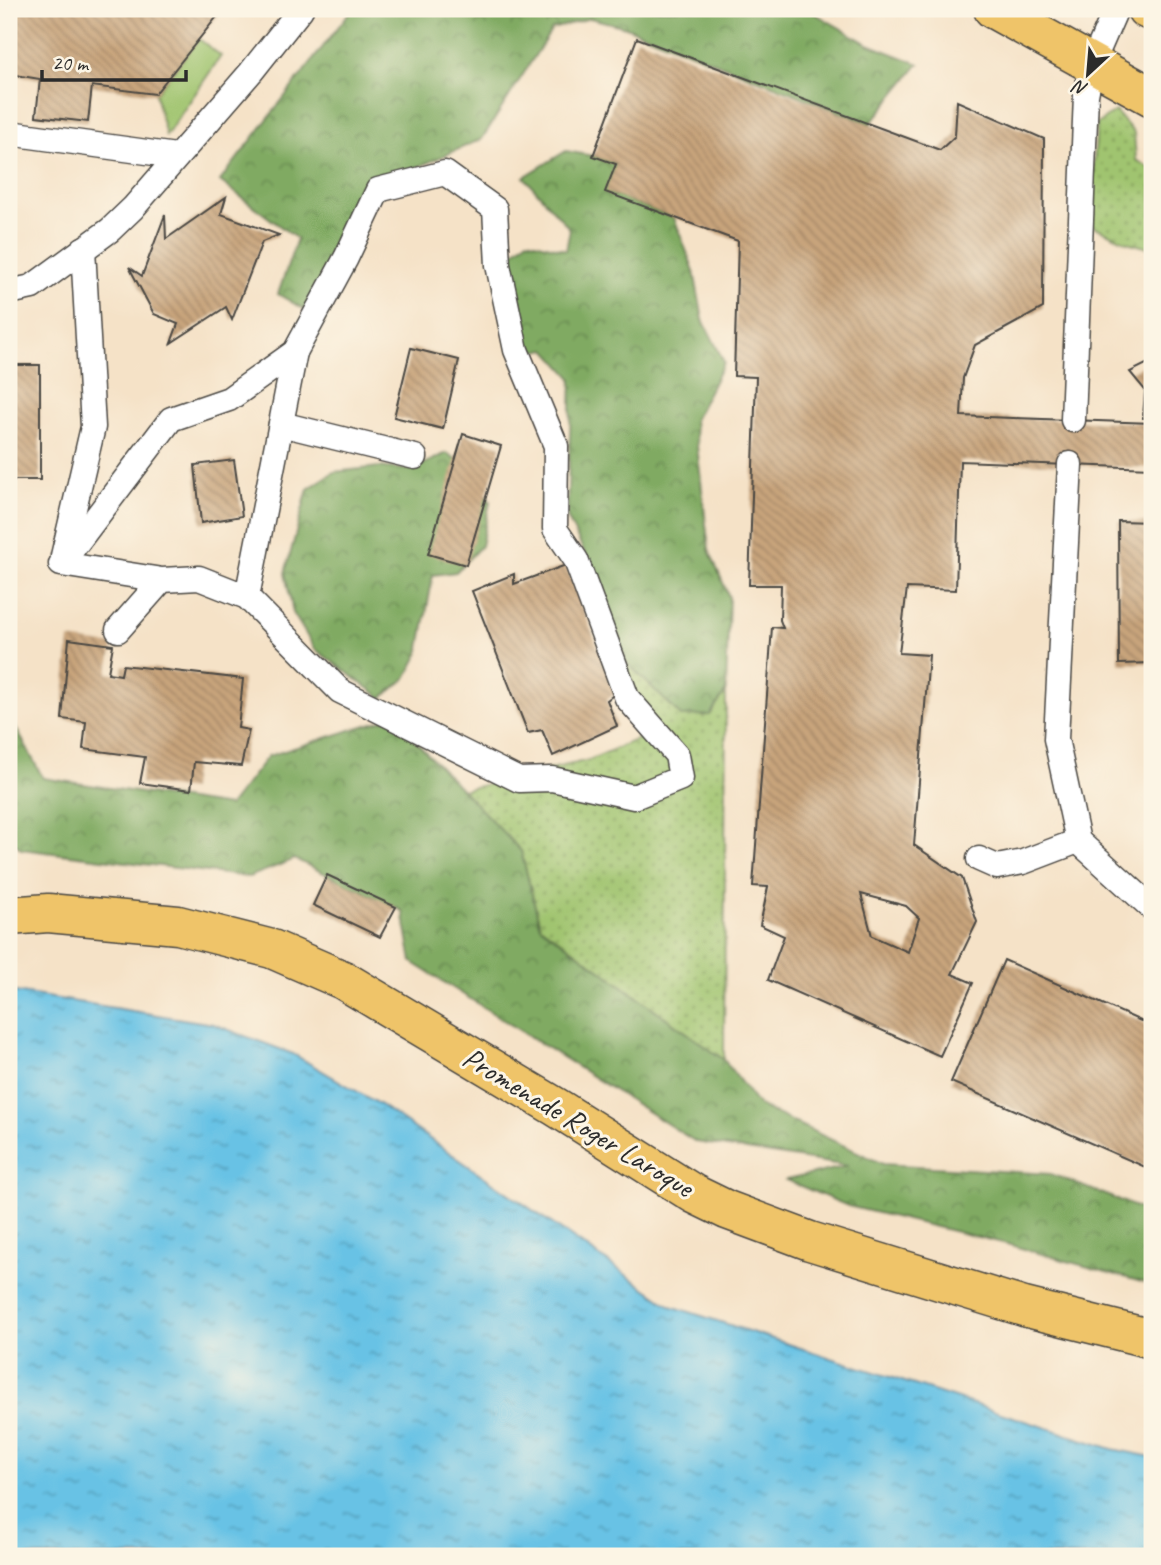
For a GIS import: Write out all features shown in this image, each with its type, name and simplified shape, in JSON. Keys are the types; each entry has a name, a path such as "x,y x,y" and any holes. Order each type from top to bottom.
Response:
{"main road":[{"path":"993,9 1152,97"},
{"path":"1146,9 1152,12"},
{"name":"Promenade Roger Laroque","path":"9,916 48,913 178,925 272,949 343,980 556,1107 694,1194 727,1210 810,1241 1024,1307 1152,1339"}],"lane":[{"path":"9,292 32,286 110,230 133,208 251,72 301,9"},
{"path":"1073,420 1086,95 1092,64 1116,9"},
{"path":"9,133 176,156"},
{"path":"61,564 162,580 199,578 247,597 340,691 519,780 552,779 634,797 681,778 677,755 628,698 576,560 555,529 556,446 516,350 498,265 495,209 445,173 378,190 346,258 295,352 247,597"},
{"path":"61,564 93,427 83,249"},
{"path":"61,564 171,419 229,400 295,352"},
{"path":"281,424 415,457"},
{"path":"1070,464 1056,739 1077,841 1152,908"},
{"path":"118,630 162,580"},
{"path":"979,859 997,867 1023,862 1077,841"}],"green space":[{"path":"352,9 807,9 868,44 919,64 870,124 626,27 590,18 552,29 482,139 367,189 307,311 278,294 297,239 220,181"},
{"path":"199,39 221,56 166,136 155,94"},
{"path":"1115,111 1134,133 1136,160 1152,169 1152,249 1127,242 1089,224 1097,124"},
{"path":"566,151 616,164 606,192 674,218 694,271 703,320 724,362 694,420 709,550 729,597 726,691 710,715 681,716 624,660 597,578 567,517 572,378 546,349 525,354 504,260 528,240 566,250 570,229 524,177"},
{"path":"447,453 472,470 490,502 481,546 456,572 433,575 419,654 406,678 382,698 315,649 293,613 285,573 308,489 334,472 379,467 411,470"},
{"path":"624,660 710,715 726,691 724,1060 540,926 521,851 462,790 589,760 638,739"},
{"path":"9,715 43,778 229,806 268,756 392,717 521,851 540,926 724,1060 759,1106 883,1164 1051,1174 1152,1213 1152,1285 1003,1243 848,1206 786,1180 848,1166 696,1142 412,962 403,911 295,859 249,877 21,849 9,837"}],"water":[{"path":"9,991 213,1024 293,1054 382,1106 671,1306 1112,1449 1152,1457 1152,1556 9,1556"}],"building":[{"path":"9,9 223,9 155,94 92,86 88,122 36,116 40,79 9,74"},
{"path":"637,38 940,150 955,136 957,101 1044,139 1043,308 975,345 963,378 961,416 1152,423 1152,468 960,461 956,590 907,588 899,653 929,655 914,845 962,878 977,922 952,974 973,983 940,1056 768,980 784,936 760,925 768,887 753,886 772,627 783,628 780,620 781,585 749,585 756,377 734,376 738,241 605,192 616,164 593,156","holes":["861,894 906,906 919,918 908,952 872,936"]},
{"path":"226,197 221,214 279,235 262,242 232,320 226,307 171,343 178,324 154,314 129,267 142,276 165,215 166,239"},
{"path":"411,348 459,360 443,429 394,417"},
{"path":"1152,361 1152,418 1143,418 1145,390 1130,372"},
{"path":"9,365 40,365 40,480 9,480"},
{"path":"463,434 501,446 466,565 428,554"},
{"path":"234,460 242,516 201,523 195,465"},
{"path":"1118,521 1152,522 1152,663 1119,664"},
{"path":"566,565 616,693 607,700 617,726 553,756 542,730 528,733 472,591 514,574 514,584"},
{"path":"69,639 113,645 108,673 121,675 123,665 243,679 238,728 249,730 241,766 194,762 191,790 140,783 145,757 83,749 86,722 62,719"},
{"path":"327,875 396,907 380,937 313,905"},
{"path":"1004,960 1152,1026 1152,1170 951,1082"}]}
